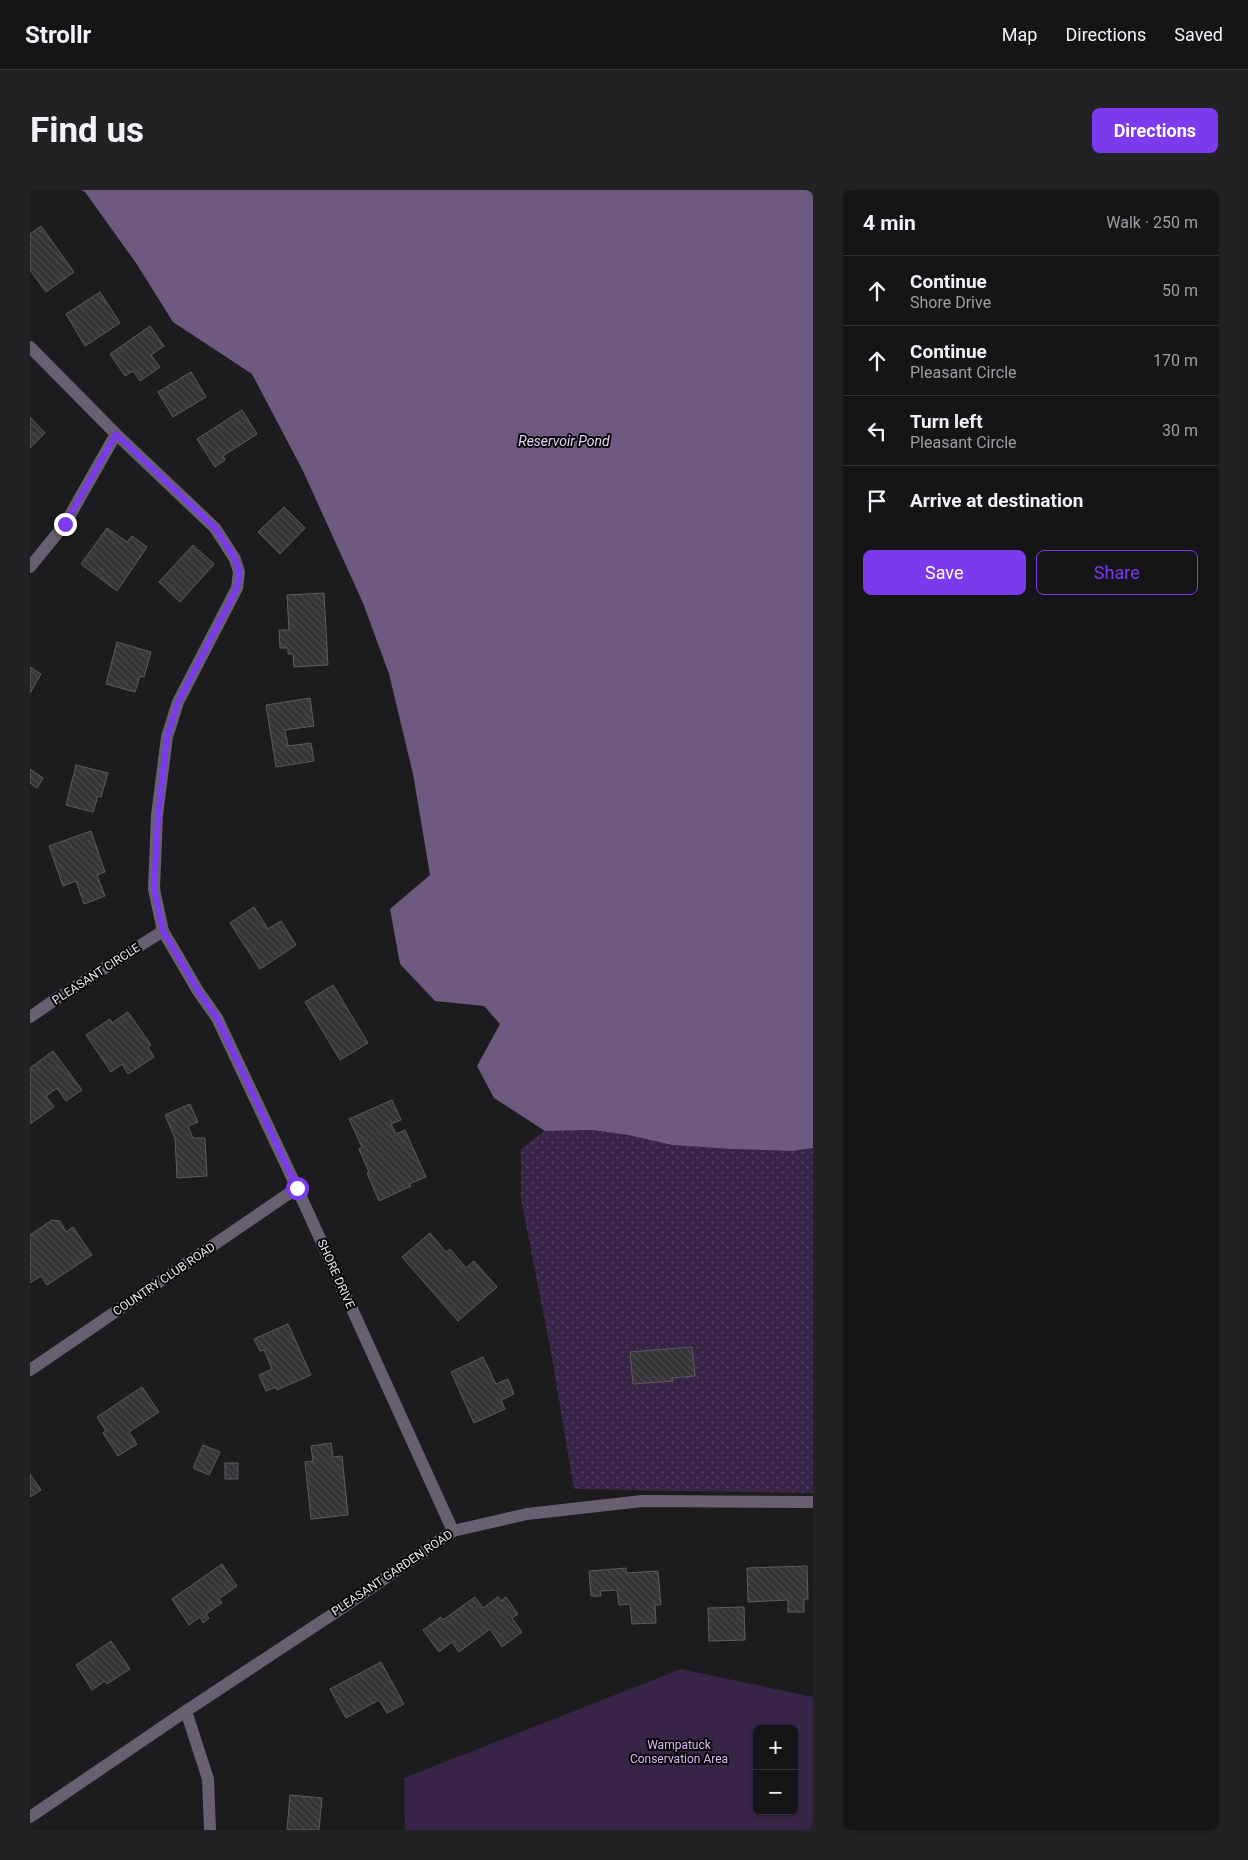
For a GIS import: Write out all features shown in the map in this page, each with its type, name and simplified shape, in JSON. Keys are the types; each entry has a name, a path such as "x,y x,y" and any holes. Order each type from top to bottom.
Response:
{"street":[{"path":"30,347 116,434 215,528 235,559 239,572 237,588 178,702 167,737 158,816 154,889 163,931"},
{"path":"30,567 65,524 116,434"},
{"name":"PLEASANT CIRCLE","path":"30,1017 163,931"},
{"name":"SHORE DRIVE","path":"163,931 198,991 217,1018 297,1188 453,1531"},
{"name":"COUNTRY CLUB ROAD","path":"30,1370 297,1188"},
{"name":"PLEASANT GARDEN ROAD","path":"30,1817 342,1608 453,1531 527,1514 642,1501 813,1502"},
{"path":"186,1711 208,1779 210,1830"}],"green space":[{"path":"592,1130 628,1135 672,1145 792,1151 813,1148 813,1493 574,1489 550,1347 521,1199 521,1149 545,1131"},
{"name":"Wampatuck Conservation Area","path":"681,1669 813,1697 813,1830 405,1830 404,1778"}],"water":[{"name":"Reservoir Pond","path":"81,190 813,190 813,1148 792,1151 730,1149 672,1145 628,1135 592,1130 545,1131 494,1098 477,1066 500,1024 484,1006 435,1001 400,964 390,909 430,875 413,774 389,674 363,603 303,471 252,374 173,322 136,263 85,192"}],"building":[{"path":"41,226 74,272 46,292 30,270 30,234"},
{"path":"100,292 120,323 85,346 66,314"},
{"path":"150,326 164,346 151,355 160,367 140,381 133,371 125,376 110,354"},
{"path":"191,372 206,397 173,417 158,392"},
{"path":"242,410 257,434 223,456 225,460 215,467 197,439"},
{"path":"30,417 45,433 30,448"},
{"path":"284,507 305,528 280,554 258,532"},
{"path":"107,528 127,542 132,536 147,547 117,591 81,564"},
{"path":"193,545 214,564 180,602 159,582"},
{"path":"324,593 328,665 294,667 293,654 288,654 288,648 280,648 279,630 289,630 287,595"},
{"path":"117,642 151,652 144,677 140,676 135,692 106,684"},
{"path":"30,667 41,674 30,693"},
{"path":"310,698 314,726 285,730 288,746 311,743 314,761 276,767 266,705"},
{"path":"76,765 108,773 101,797 98,796 93,812 66,805"},
{"path":"30,769 43,778 37,788 30,783"},
{"path":"91,831 105,872 97,875 105,896 84,904 76,881 63,886 49,846"},
{"path":"254,907 268,929 281,921 296,945 260,969 230,923"},
{"path":"333,985 368,1043 340,1060 305,1002"},
{"path":"128,1012 151,1045 148,1047 154,1057 128,1074 122,1064 111,1072 86,1035 110,1019 112,1023"},
{"path":"53,1051 82,1090 66,1101 57,1088 46,1096 54,1107 30,1124 30,1068"},
{"path":"392,1100 401,1120 391,1124 396,1134 405,1130 426,1177 379,1201 359,1149 362,1147 349,1119"},
{"path":"190,1104 198,1122 188,1126 193,1138 205,1138 207,1176 177,1178 175,1138 165,1115"},
{"path":"52,1220 60,1221 66,1232 73,1227 92,1255 47,1285 41,1276 30,1283 30,1235"},
{"path":"430,1233 446,1252 450,1249 466,1268 474,1261 497,1287 458,1321 402,1257"},
{"path":"288,1324 311,1375 277,1390 276,1387 266,1391 259,1375 272,1369 264,1350 260,1351 254,1339"},
{"path":"692,1347 695,1376 672,1378 673,1381 633,1384 630,1352"},
{"path":"483,1357 496,1384 508,1379 514,1394 501,1400 505,1409 474,1423 451,1372"},
{"path":"142,1387 159,1412 129,1432 137,1444 118,1456 103,1433 106,1431 97,1417"},
{"path":"331,1443 333,1457 342,1456 348,1515 311,1519 305,1462 313,1461 311,1446"},
{"path":"203,1445 220,1452 209,1475 193,1468"},
{"path":"225,1463 238,1463 238,1479 225,1479"},
{"path":"30,1474 41,1490 30,1497"},
{"path":"222,1564 237,1586 219,1599 222,1603 206,1614 209,1618 203,1623 200,1617 189,1625 172,1599"},
{"path":"807,1566 808,1599 804,1599 804,1612 788,1612 788,1600 748,1602 747,1568"},
{"path":"626,1568 626,1573 658,1571 661,1605 655,1605 656,1623 632,1624 630,1604 619,1605 617,1590 600,1591 601,1596 591,1596 589,1571"},
{"path":"475,1597 483,1608 498,1597 501,1601 506,1597 518,1614 512,1618 522,1632 502,1647 490,1629 459,1652 452,1642 439,1652 423,1630 441,1617 443,1620"},
{"path":"744,1607 745,1640 709,1641 708,1608"},
{"path":"111,1641 130,1669 107,1684 105,1681 92,1690 76,1665"},
{"path":"381,1662 404,1704 387,1713 379,1700 346,1718 330,1689"},
{"path":"290,1795 322,1798 319,1830 287,1830"}],"route":[{"path":"65,524 116,434 215,528 235,559 239,572 237,588 178,702 167,737 158,816 154,889 163,931 198,991 217,1018 297,1188"}]}
